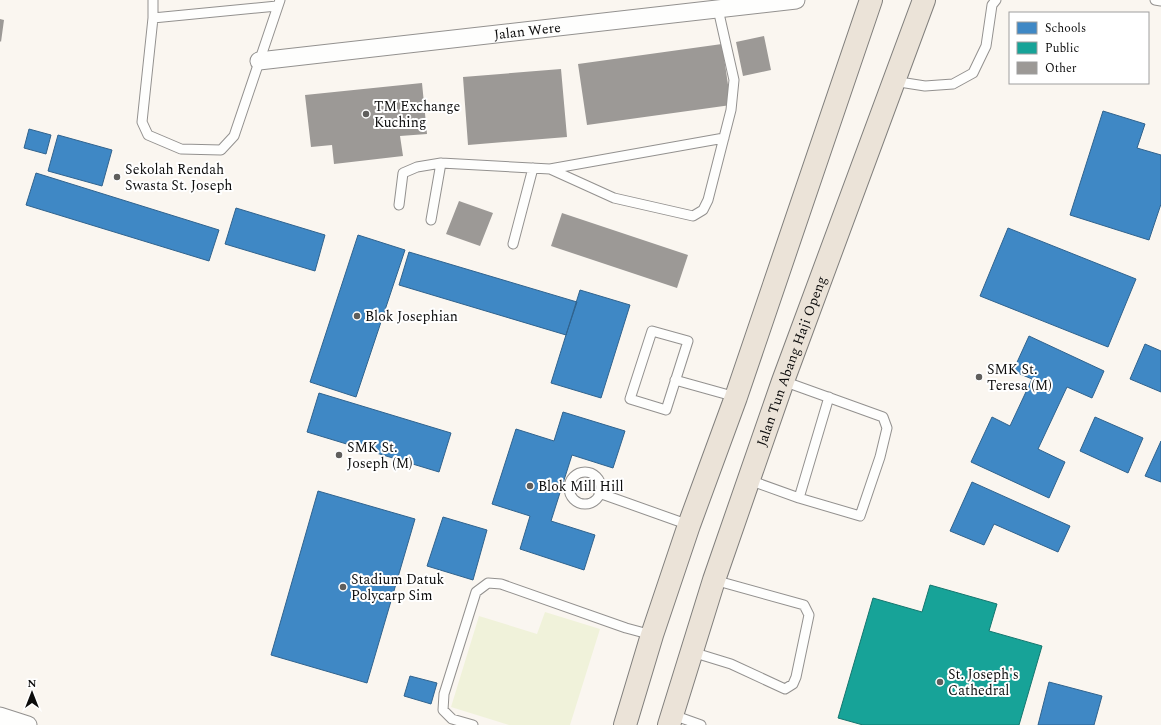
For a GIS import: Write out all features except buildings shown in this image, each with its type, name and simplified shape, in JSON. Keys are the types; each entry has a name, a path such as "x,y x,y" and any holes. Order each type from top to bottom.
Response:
{"main road":[{"path":"625,725 652,635 689,525 736,397 871,0"},
{"name":"Jalan Tun Abang Haji Openg","path":"671,720 714,580 783,381 924,0"}],"street":[{"name":"Jalan Were","path":"259,61 796,0"},
{"path":"0,716 28,725"}],"lane":[{"path":"153,0 153,18 142,122 148,135 181,149 221,150 234,136 278,3 153,18"},
{"path":"893,81 925,86 953,84 973,73 986,46 992,5 996,0"},
{"path":"1155,0 1161,1"},
{"path":"550,169 614,198 693,216 703,210 708,200 731,110 734,80 718,9"},
{"path":"399,205 403,173 417,167 441,163 550,169 724,138"},
{"path":"431,220 441,163"},
{"path":"513,244 532,168"},
{"path":"652,331 688,341 675,380 666,410 630,399 652,331"},
{"path":"675,380 736,397"},
{"path":"749,480 799,498 860,516 880,457 887,428 883,417 783,381"},
{"path":"799,498 829,397"},
{"path":"599,493 689,525"},
{"path":"692,652 731,664 785,689 792,684 796,677 809,615 804,605 714,580"},
{"path":"473,725 452,719 443,710 444,694 476,592 488,583 501,584 626,628 652,635"},
{"path":"671,720 701,725"}],"green space":[{"path":"545,612 600,629 570,725 509,725 451,707 479,616 537,634"}],"place":[{"name":"TM Exchange Kuching","path":"366,114"},
{"name":"Sekolah Rendah Swasta St. Joseph","path":"117,177"},
{"name":"Blok Josephian","path":"357,316"},
{"name":"SMK St. Teresa (M)","path":"979,377"},
{"name":"SMK St. Joseph (M)","path":"339,455"},
{"name":"Blok Mill Hill","path":"530,486"},
{"name":"Stadium Datuk Polycarp Sim","path":"343,587"},
{"name":"St. Joseph's Cathedral","path":"940,682"}]}
